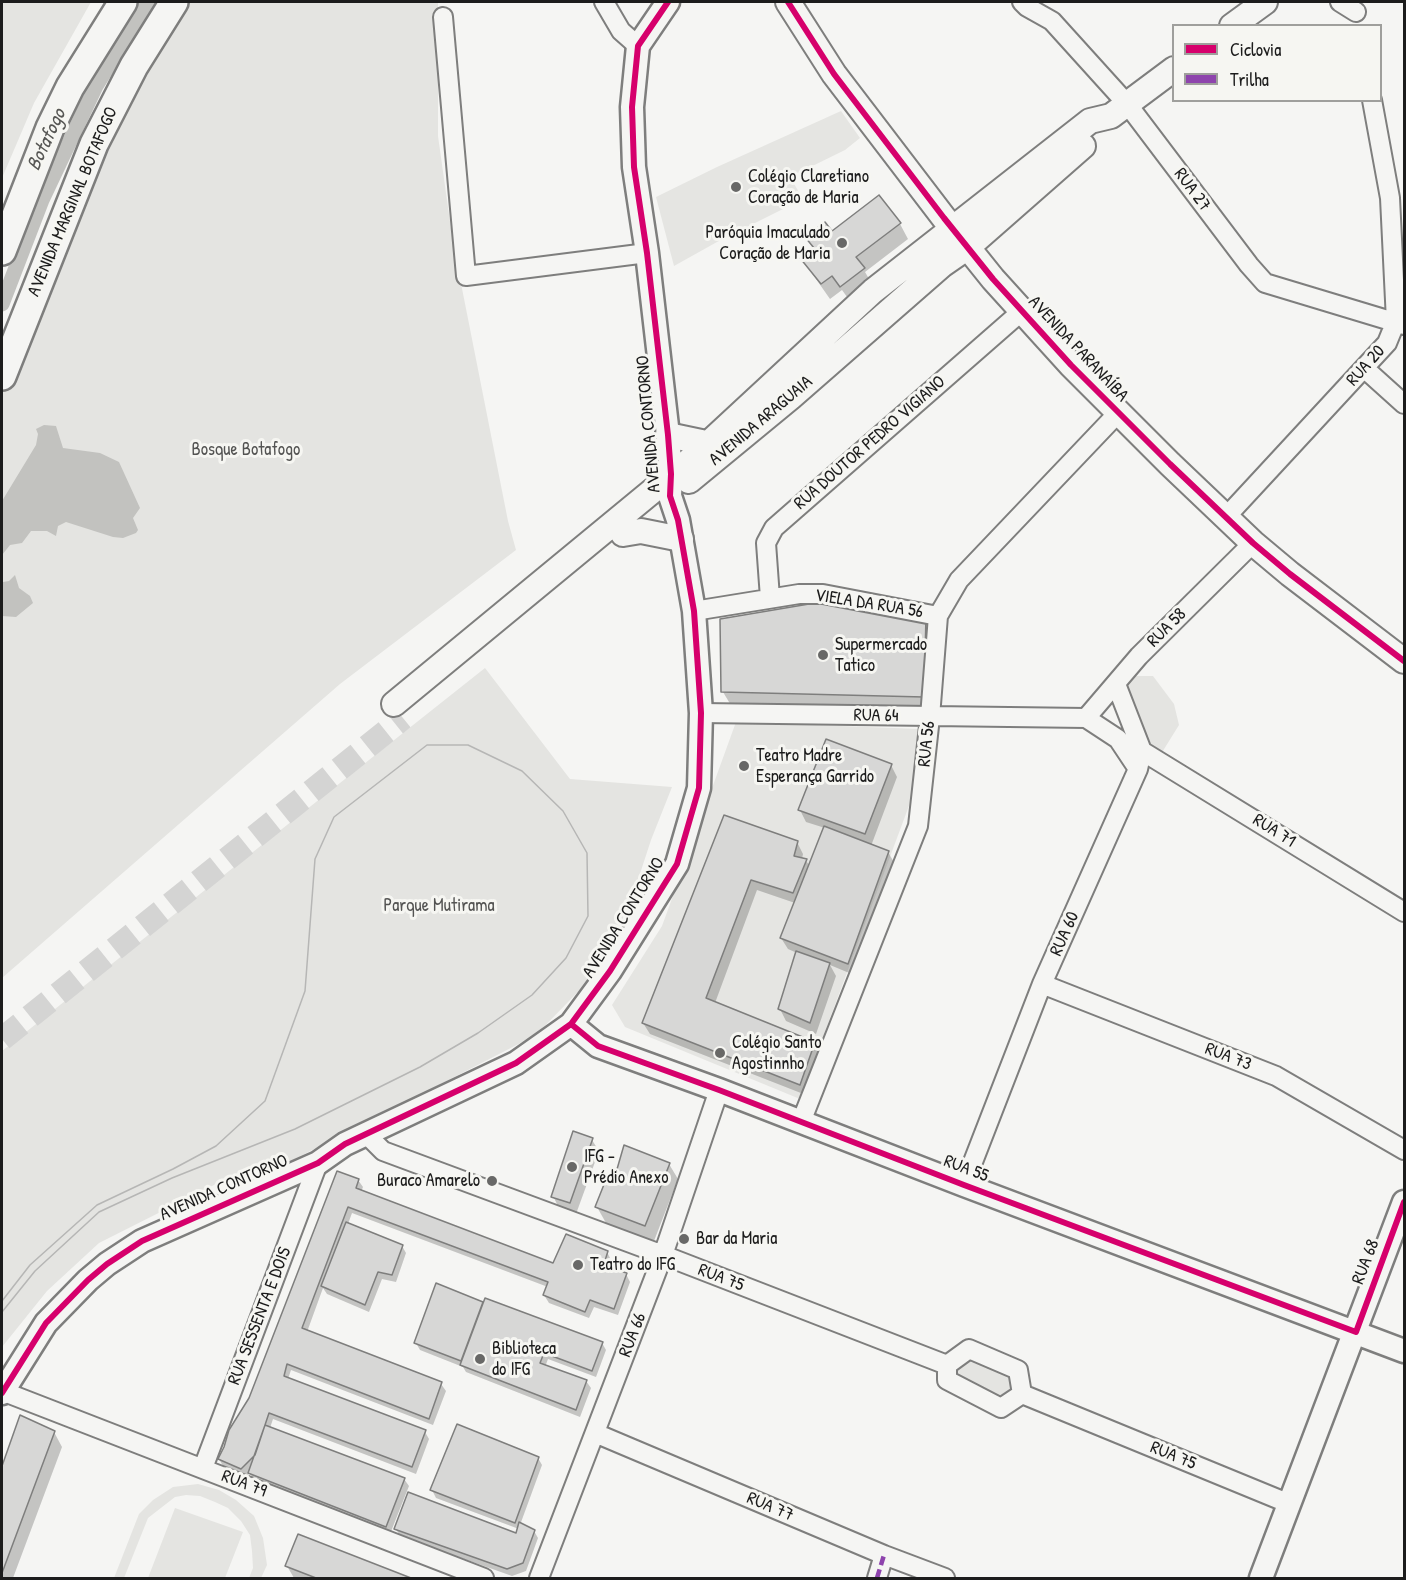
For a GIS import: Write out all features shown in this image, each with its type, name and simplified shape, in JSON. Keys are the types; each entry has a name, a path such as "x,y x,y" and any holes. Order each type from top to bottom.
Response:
{"main road":[{"path":"2,252 50,128 70,87 123,2"},
{"name":"AVENIDA MARGINAL BOTAFOGO","path":"2,376 94,144 134,66 174,2"},
{"name":"AVENIDA PARANAÍBA","path":"788,2 834,74 944,218 1022,311 1118,413 1253,543 1404,661"},
{"path":"1235,24 1265,2"},
{"name":"AVENIDA ARAGUAIA","path":"961,238 942,265 791,397 671,485 399,711 623,534 671,485 706,443 873,291 961,238 1090,121 1119,110 1172,70"},
{"path":"668,435 706,443"},
{"path":"623,534 641,531 681,539"}],"street":[{"path":"604,2 621,31 638,46"},
{"name":"AVENIDA CONTORNO","path":"2,1392 46,1323 88,1280 107,1264 142,1241 318,1163 345,1144 516,1063 571,1024 610,971 677,864 699,788 701,714 694,611 671,485 668,435 647,252 634,166 632,107 638,46 668,2"},
{"name":"RUA 27","path":"1022,2 1052,21 1119,110 1265,283 1400,323"},
{"path":"1340,2 1358,13"},
{"path":"443,17 466,276 647,252"},
{"name":"RUA 20","path":"1226,517 1387,343 1400,323 1397,197 1373,102"},
{"name":"RUA DOUTOR PEDRO VIGIANO","path":"770,598 766,543 774,528 1022,311"},
{"path":"1364,368 1404,404"},
{"name":"RUA 56","path":"801,1122 918,826 938,616 959,580 1118,413"},
{"name":"RUA 58","path":"1086,718 1139,656 1253,543"},
{"name":"VIELA DA RUA 56","path":"694,611 799,594 823,594 938,616"},
{"path":"1116,684 1140,760"},
{"name":"RUA 64","path":"701,714 1086,718"},
{"name":"RUA 71","path":"1086,718 1118,739 1140,760 1404,912"},
{"name":"RUA 60","path":"964,1185 1042,984 1140,760"},
{"name":"RUA 73","path":"1042,984 1276,1076 1404,1150"},
{"name":"RUA 55","path":"571,1024 598,1046 1404,1351"},
{"name":"RUA 66","path":"539,1578 663,1255 719,1090"},
{"name":"RUA 75","path":"366,1134 383,1151 663,1255 947,1365"},
{"name":"RUA SESSENTA E DOIS","path":"202,1468 318,1163"},
{"name":"RUA 68","path":"1261,1578 1404,1202"},
{"path":"969,1349 1018,1370 1022,1394 1001,1408 947,1380 947,1365 969,1349"},
{"name":"RUA 79","path":"2,1392 484,1578"},
{"name":"RUA 75","path":"1022,1394 1290,1504"},
{"name":"RUA 77","path":"595,1433 884,1555 945,1578"},
{"path":"877,1578 884,1555"}],"shaded area":[{"name":"Colégio Claretiano Coração de Maria","path":"841,111 860,138 845,150 790,177 803,199 674,266 656,197"},
{"path":"44,425 56,426 63,448 100,453 119,462 140,508 133,518 138,530 136,533 123,538 113,537 66,522 58,526 56,536 47,531 31,531 22,543 10,545 2,555 2,501 36,445 38,434 36,429"},
{"path":"15,575 19,588 30,596 33,603 16,617 2,616 2,578 3,582 9,581"},
{"path":"736,722 920,729 910,803 800,1099 625,1027 612,1005 662,926"}],"green space":[{"path":"2,2 91,2 34,103 2,178"},
{"name":"Bosque Botafogo","path":"183,2 438,2 438,136 453,243 508,521 516,550 340,684 2,978 2,376 89,175"},
{"name":"Parque Mutirama","path":"485,668 570,779 672,787 634,892 603,966 536,1035 291,1161 220,1182 99,1243 47,1291 2,1347 2,1051"},
{"path":"1134,676 1153,676 1174,704 1179,725 1161,754 1148,741 1127,691 1129,680"},
{"path":"968,1357 1012,1373 1018,1390 1001,1403 957,1382 958,1367"},
{"path":"198,1484 219,1490 236,1500 254,1516 263,1538 267,1565 261,1578 249,1578 253,1568 250,1535 241,1521 228,1508 200,1496 186,1495 175,1497 148,1518 124,1578 114,1578 139,1514 153,1500 173,1487"},
{"path":"175,1508 243,1532 225,1578 148,1578"}],"building":[{"name":"Paróquia Imaculado Coração de Maria","path":"879,195 901,223 856,257 865,268 840,287 832,276 821,284 800,258 814,248 805,237 825,222 832,231"},
{"name":"Supermercado Tatico","path":"815,603 926,616 924,697 721,692 720,619"},
{"path":"826,739 892,764 865,834 798,810"},
{"path":"724,815 798,841 794,856 807,859 793,893 751,880 706,998 815,1042 800,1085 642,1023"},
{"path":"824,826 889,851 848,964 780,938"},
{"path":"796,951 830,963 810,1023 778,1009"},
{"name":"IFG - Prédio Anexo","path":"573,1131 593,1138 570,1203 551,1197"},
{"path":"624,1145 670,1163 645,1226 595,1207 605,1182 613,1183"},
{"path":"337,1171 359,1179 356,1188 553,1263 566,1234 608,1251 603,1267 627,1273 614,1309 590,1300 585,1312 543,1295 548,1282 348,1207 302,1328 442,1382 429,1419 287,1364 284,1376 426,1430 412,1467 269,1413 255,1455 241,1469 218,1459 229,1430 249,1398"},
{"path":"346,1222 403,1245 392,1275 378,1272 365,1305 321,1286"},
{"path":"436,1283 483,1302 461,1361 414,1343"},
{"path":"485,1298 603,1342 592,1371 544,1353 540,1363 587,1380 576,1410 460,1365"},
{"path":"20,1415 55,1431 2,1573 2,1466"},
{"path":"457,1424 539,1457 515,1523 430,1490"},
{"path":"265,1425 405,1478 386,1527 248,1473"},
{"path":"408,1492 516,1533 519,1522 535,1530 523,1563 507,1569 394,1529"},
{"path":"298,1534 411,1578 316,1578 285,1566"}],"waterway":[{"name":"Botafogo","path":"2,304 42,200 96,86 148,2"}],"tunnel":[{"path":"2,1039 403,718"}],"tram line":[{"path":"2,1301 30,1265 97,1205 216,1146 265,1101 305,991 315,859 334,817 427,745 468,745 522,771 563,811 587,853 588,916 566,958 532,995 478,1033 420,1067 295,1129 172,1178 99,1212 35,1271 2,1312"}],"marked path":[{"path":"877,1578 884,1555"}],"cycle path":[{"path":"2,1393 46,1323 88,1280 107,1264 142,1241 318,1163 345,1144 516,1063 571,1024 610,971 677,864 699,788 701,713 694,611 678,520 670,496 668,435 647,253 634,167 632,107 638,46 668,2"},
{"path":"788,2 834,74 944,218 993,279 1071,365 1253,543 1404,661"},
{"path":"571,1024 598,1046 1356,1332 1404,1202"}],"place":[{"name":"Colégio Claretiano Coração de Maria","path":"736,187"},
{"name":"Paróquia Imaculado Coração de Maria","path":"842,243"},
{"name":"Supermercado Tatico","path":"823,655"},
{"name":"Teatro Madre Esperança Garrido","path":"744,766"},
{"name":"Colégio Santo Agostinnho","path":"720,1053"},
{"name":"IFG - Prédio Anexo","path":"572,1167"},
{"name":"Buraco Amarelo","path":"492,1181"},
{"name":"Bar da Maria","path":"684,1239"},
{"name":"Teatro do IFG","path":"578,1265"},
{"name":"Biblioteca do IFG","path":"480,1359"}]}
